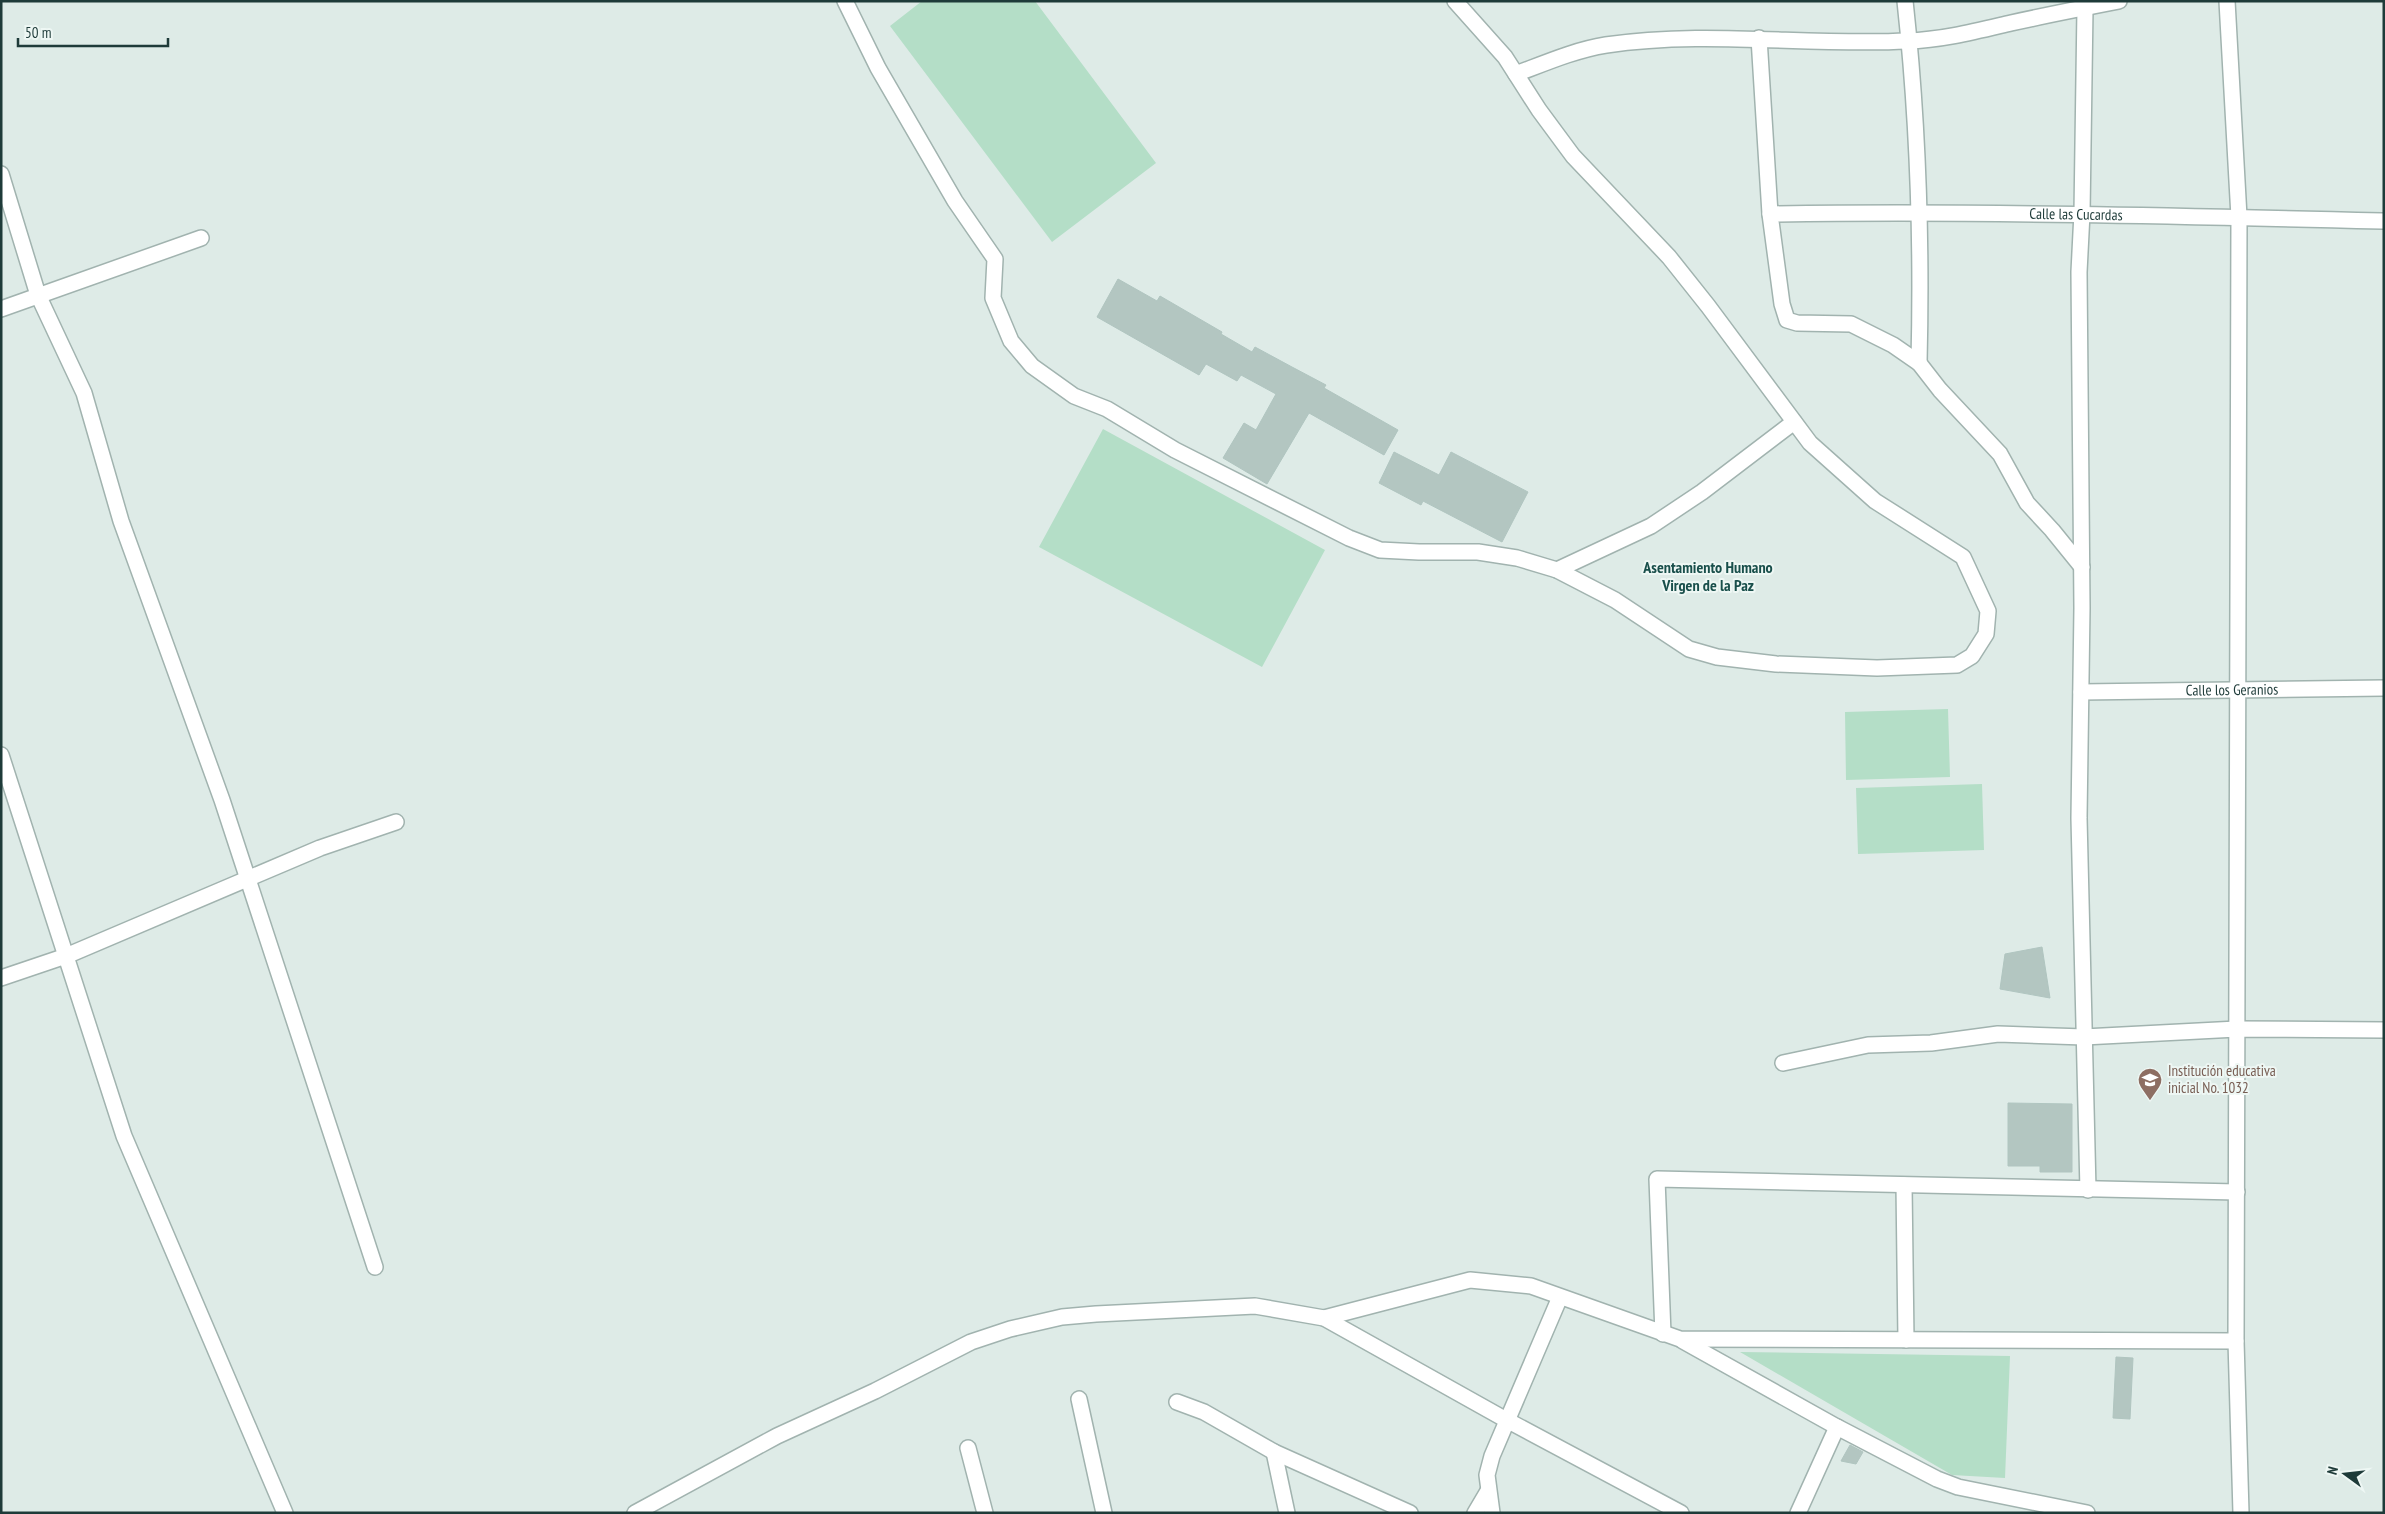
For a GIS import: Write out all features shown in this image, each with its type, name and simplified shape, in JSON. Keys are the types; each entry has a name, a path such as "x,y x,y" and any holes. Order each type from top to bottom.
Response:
{"street":[{"path":"845,1 878,68 955,201 995,259 993,298 1011,341 1032,366 1074,396 1107,409 1175,450 1349,538 1380,550 1478,552 1517,558 1557,570 1616,600 1689,649 1717,657 1776,664 1877,668 1957,665 1972,656 1986,634 1988,611 1963,557 1875,501 1810,444 1761,374 1670,257 1573,156 1505,57 1455,1"},
{"path":"1905,1 1913,79 1919,212 1921,287 1919,363"},
{"path":"1516,74 1565,55 1605,45 1670,40 1759,38 1842,42 1909,42 1974,33 2084,5 2118,1"},
{"path":"2227,1 2239,218 2236,1341 2241,1513"},
{"path":"2084,5 2080,272 2082,567 2079,818 2088,1190"},
{"path":"1759,38 1770,214 1782,304 1787,320 1797,323 1851,324 1893,345 1919,363 1940,390 2000,454 2027,503 2082,567"},
{"path":"1,174 38,295 84,393 122,521 222,800 375,1267"},
{"name":"Calle las Cucardas","path":"1770,214 1919,212 2082,213 2384,222"},
{"path":"1,309 201,238"},
{"path":"1557,570 1650,526 1702,492 1794,422"},
{"name":"Calle los Geranios","path":"2081,692 2384,688"},
{"path":"1,755 124,1136 285,1513"},
{"path":"1,978 66,956 320,848 396,822"},
{"path":"1783,1063 1868,1046 1931,1043 1998,1034 2084,1036 2237,1029 2384,1030"},
{"path":"1663,1334 1657,1179 2237,1192"},
{"path":"1904,1185 1906,1340"},
{"path":"1324,1318 1470,1280 1531,1286 1680,1339 1837,1428 1937,1479 1958,1487 2087,1513"},
{"path":"1492,1513 1487,1475 1492,1456 1560,1297"},
{"path":"635,1513 777,1436 875,1391 971,1342 1010,1329 1062,1318 1096,1314 1255,1306 1324,1318 1508,1421 1681,1513"},
{"path":"1680,1339 2236,1341"},
{"path":"1079,1400 1104,1513"},
{"path":"1177,1402 1204,1412 1274,1452 1410,1513"},
{"path":"1798,1513 1837,1428"},
{"path":"968,1448 985,1513"},
{"path":"1274,1452 1287,1513"},
{"path":"1475,1513 1488,1491"}],"green space":[{"path":"922,1 1035,1 1156,163 1052,242 890,26"},
{"path":"1103,429 1325,550 1262,667 1039,547"},
{"path":"1948,709 1950,777 1846,780 1845,712"},
{"path":"1982,784 1984,850 1858,854 1856,788"},
{"path":"1740,1352 2010,1356 2005,1478 1952,1475"}],"building":[{"path":"1118,279 1157,301 1160,296 1252,352 1255,347 1326,385 1324,388 1398,430 1384,455 1309,413 1267,484 1223,458 1244,423 1256,430 1276,394 1241,375 1237,381 1206,364 1199,375 1097,317"},
{"path":"1394,452 1439,475 1451,452 1528,492 1502,542 1423,501 1421,505 1379,483"},
{"path":"2042,947 2050,998 2000,989 2005,954"},
{"path":"2008,1103 2072,1104 2072,1172 2040,1172 2040,1166 2008,1166"},
{"path":"2116,1357 2133,1358 2130,1419 2113,1418"},
{"path":"1850,1445 1863,1452 1856,1464 1841,1461"}],"place":[{"name":"Institución educativa inicial No. 1032","path":"2150,1101"}],"district":[{"name":"Asentamiento Humano Virgen de la Paz","path":"1708,576"}]}
